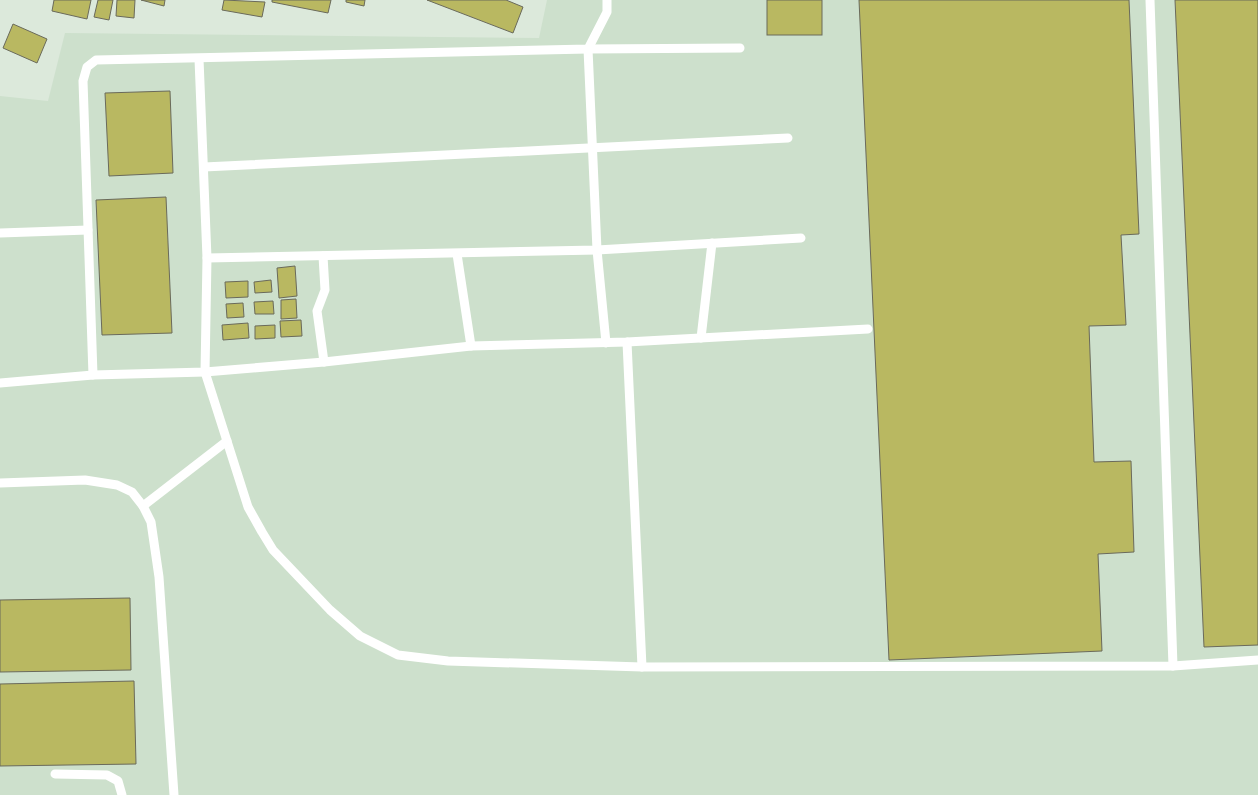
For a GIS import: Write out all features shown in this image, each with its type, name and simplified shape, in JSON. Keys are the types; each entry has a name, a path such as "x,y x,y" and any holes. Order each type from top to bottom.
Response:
{"lane":[{"path":"606,343 597,250 588,49 607,12 608,0"},
{"path":"1150,0 1173,666"},
{"path":"93,375 83,81 87,67 96,60 588,49 740,48"},
{"path":"200,59 208,258 205,372 248,507 273,550 330,610 360,636 398,655 448,661 642,667 1173,666 1258,660"},
{"path":"204,167 788,138"},
{"path":"0,233 88,230"},
{"path":"208,258 597,250 800,238"},
{"path":"701,338 712,243"},
{"path":"457,254 471,346"},
{"path":"323,256 325,290 317,311 324,362"},
{"path":"0,383 93,375 205,372 324,362 471,346 606,343 868,329"},
{"path":"627,342 642,667"},
{"path":"143,506 227,441"},
{"path":"0,483 85,480 117,485 132,492 143,506 151,522 159,577 174,795"},
{"path":"55,774 107,775 118,781 122,795"}],"shaded area":[{"path":"547,0 1258,0 1258,795 0,795 0,96 48,101 65,33 539,38"}],"building":[{"path":"54,0 91,0 87,19 52,11"},
{"path":"98,0 113,0 109,20 94,17"},
{"path":"117,0 135,0 134,18 116,16"},
{"path":"141,0 165,0 164,6"},
{"path":"224,0 265,2 262,17 222,10"},
{"path":"272,0 331,0 328,13 272,2"},
{"path":"346,0 365,0 364,6 346,2"},
{"path":"427,0 506,0 523,7 513,33"},
{"path":"767,0 822,0 822,35 767,35"},
{"path":"859,0 1129,0 1139,234 1121,235 1126,325 1089,326 1094,462 1131,461 1134,552 1098,554 1102,651 889,660"},
{"path":"1175,0 1258,0 1258,645 1204,647"},
{"path":"13,24 47,39 37,63 3,48"},
{"path":"170,91 173,173 109,176 105,93"},
{"path":"166,197 172,333 102,335 96,200"},
{"path":"295,266 297,296 279,298 277,268"},
{"path":"271,280 272,292 255,293 254,282"},
{"path":"248,281 248,297 226,298 225,282"},
{"path":"296,299 297,318 281,319 281,300"},
{"path":"273,301 274,314 255,314 254,302"},
{"path":"243,303 244,317 227,318 226,304"},
{"path":"301,320 302,336 281,337 280,321"},
{"path":"248,323 249,338 223,340 222,325"},
{"path":"275,325 275,338 255,339 255,326"},
{"path":"130,598 131,670 0,672 0,600"},
{"path":"134,681 136,764 0,766 0,684"}]}
